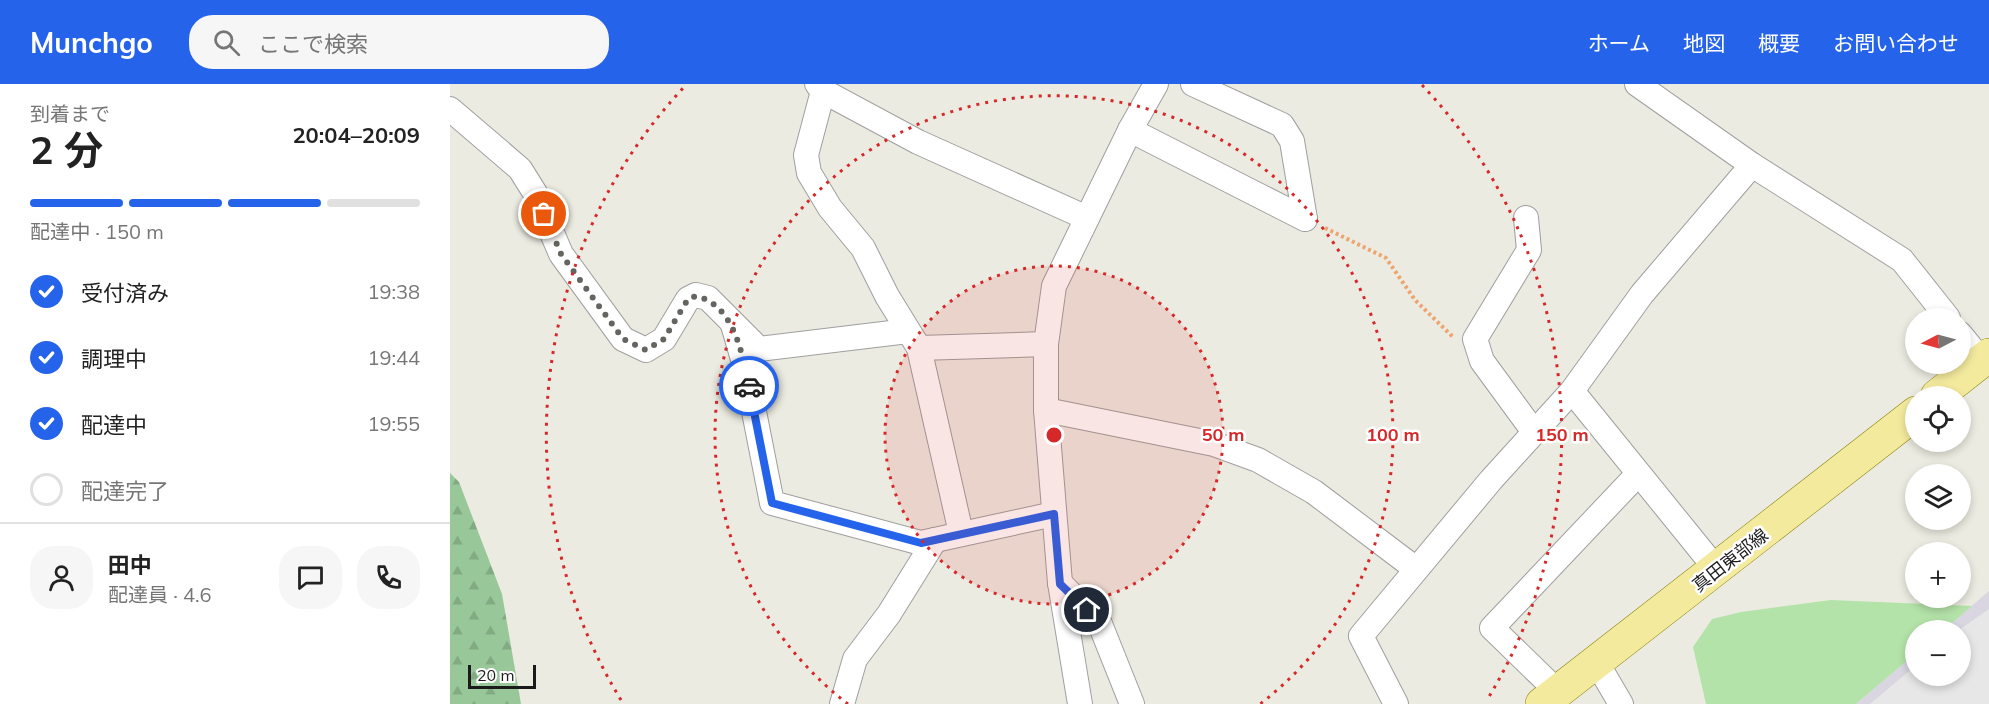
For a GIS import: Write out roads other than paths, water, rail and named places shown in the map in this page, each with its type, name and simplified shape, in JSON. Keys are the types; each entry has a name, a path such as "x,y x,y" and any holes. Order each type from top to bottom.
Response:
{"main road":[{"path":"1950,386 1985,358"},
{"name":"真田東部線","path":"1550,698 1905,422"}],"street":[{"path":"1080,704 1060,584 1046,410 1046,344 1054,286 1130,130 1156,84"},
{"path":"1130,130 1305,219 1292,141 1282,125 1193,84"},
{"path":"1637,84 1752,165 1902,260 1940,308"},
{"path":"961,533 914,340 887,296 863,248 830,208 809,173 806,155 820,88 918,142 1087,218"},
{"path":"450,109 520,169 536,193 561,254 623,339 646,350 664,339 688,299 696,296 708,298 733,326 759,349 914,340 1046,344"},
{"path":"1396,704 1361,636 1416,569 1572,391 1642,294 1752,165"},
{"path":"1526,218 1529,250 1508,289 1474,339 1482,361 1534,432"},
{"path":"733,326 745,366 772,503 921,543 1054,514"},
{"path":"1971,345 1985,358"},
{"path":"1572,391 1717,570"},
{"path":"1046,410 1214,444 1257,460 1314,492 1416,569"},
{"path":"1550,698 1492,628 1638,474"},
{"path":"842,704 855,659 889,614 935,540"},
{"path":"1060,584 1100,624 1132,704"},
{"path":"1597,663 1622,704"}]}
